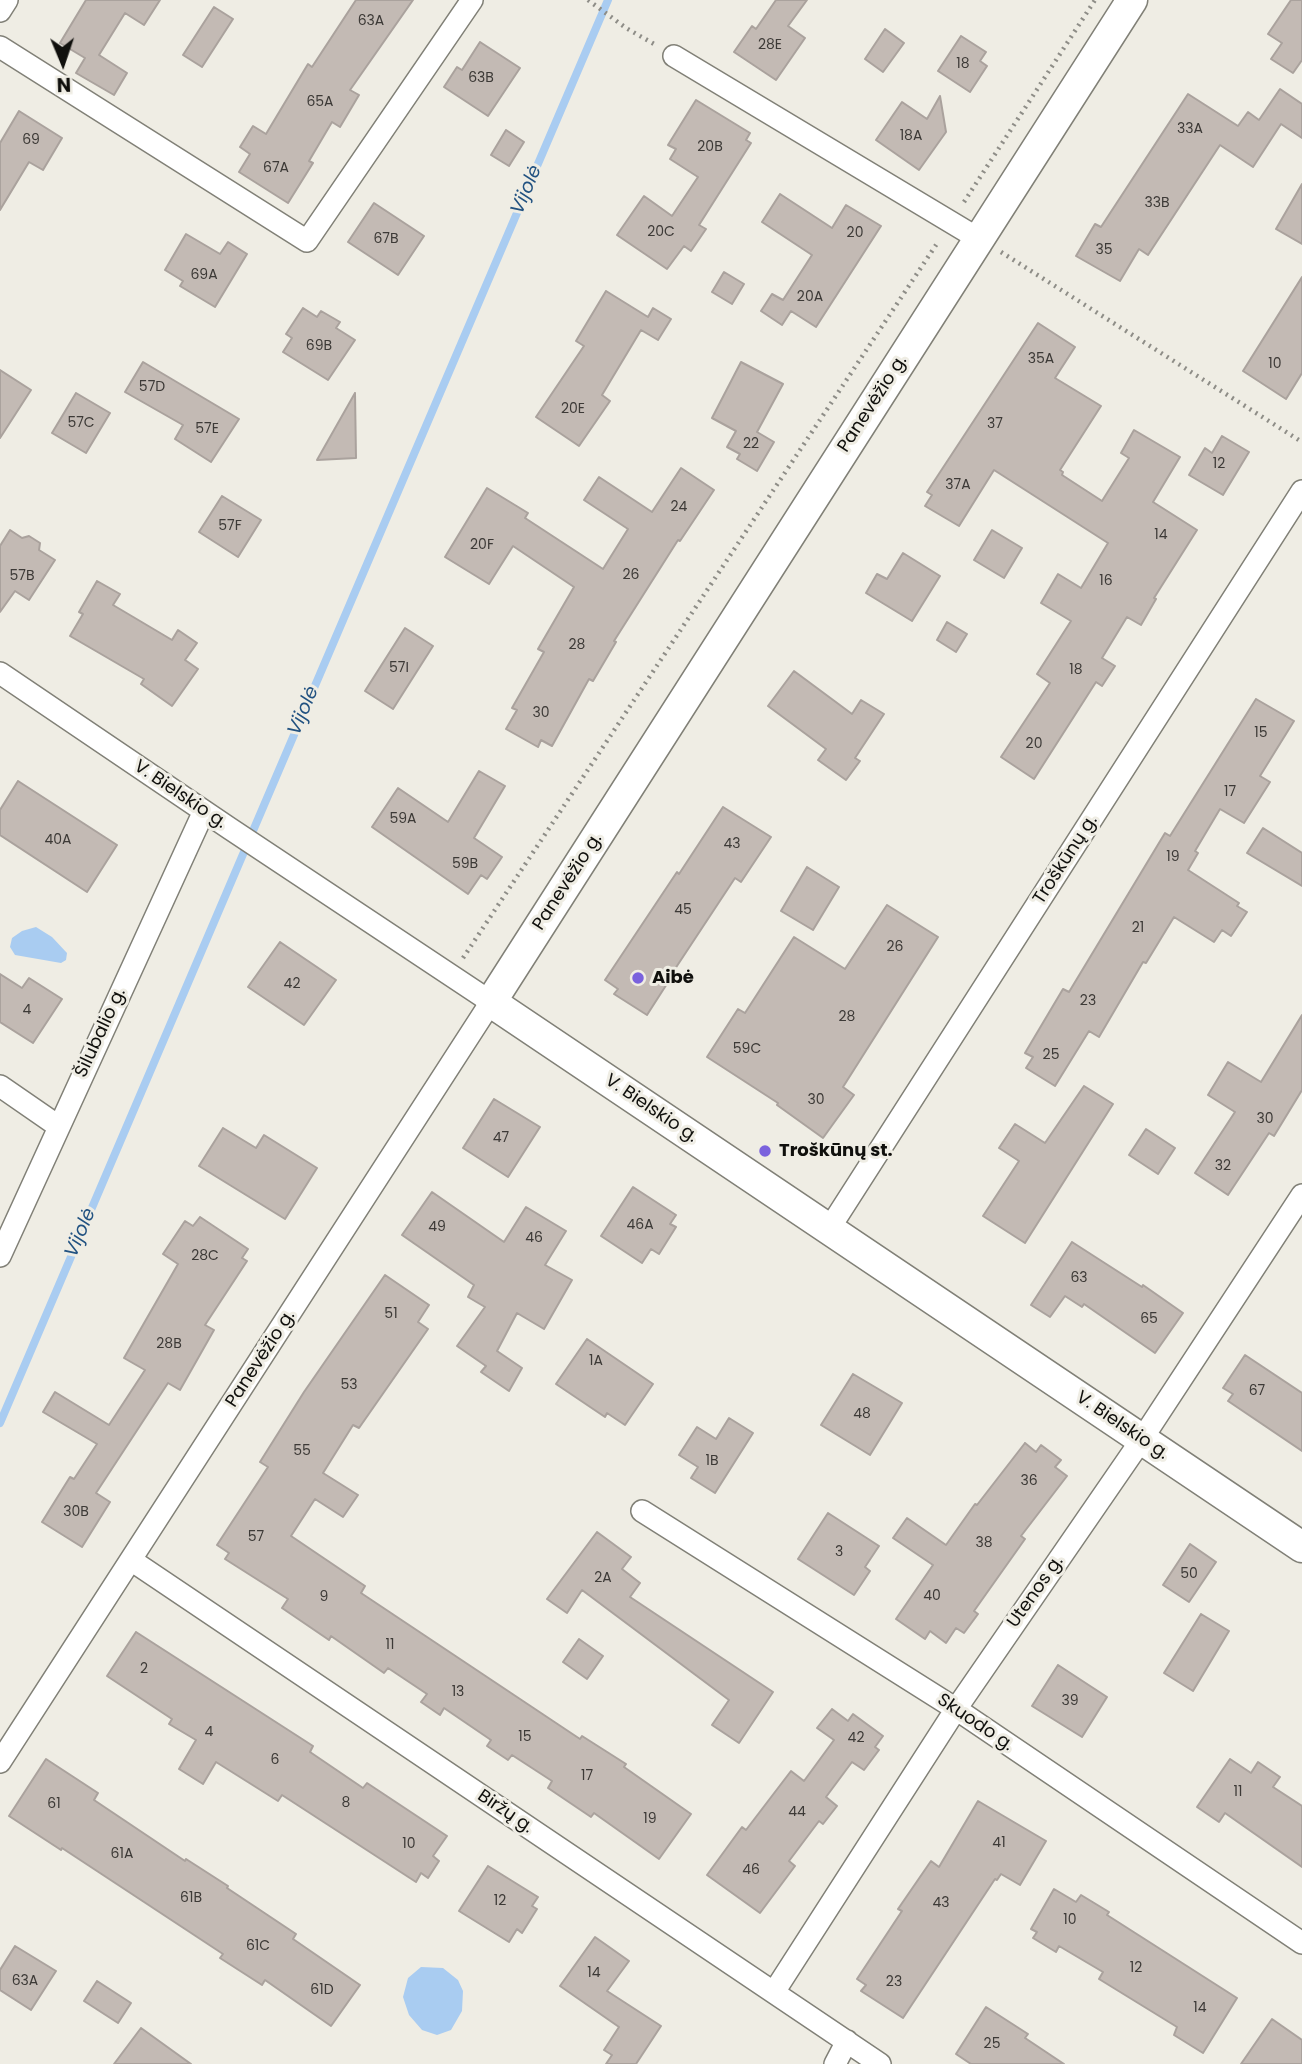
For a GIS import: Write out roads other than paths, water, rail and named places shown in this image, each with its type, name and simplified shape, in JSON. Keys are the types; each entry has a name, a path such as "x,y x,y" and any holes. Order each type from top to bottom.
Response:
{"street":[{"path":"0,11 7,0"},
{"path":"0,47 307,241 472,0"},
{"name":"Panevėžio g.","path":"0,1762 491,1002 1132,0"},
{"path":"674,56 979,239"},
{"name":"Troškūnų g.","path":"829,1229 1302,491"},
{"name":"V. Bielskio g.","path":"0,673 1302,1547"},
{"name":"Šilubalio g.","path":"0,1256 204,811"},
{"path":"0,1087 58,1126"},
{"name":"Utenos g.","path":"774,1992 956,1709 1142,1439 1302,1195"},
{"name":"Skuodo g.","path":"642,1511 956,1709 1302,1943"},
{"name":"Biržų g.","path":"131,1560 880,2064"},
{"path":"835,2064 846,2041"}],"water":[{"path":"36,927 52,937 67,953 66,960 61,963 15,955 10,947 12,938 22,931"},
{"path":"421,1967 443,1968 458,1980 463,1991 462,2011 451,2030 437,2035 422,2030 409,2015 403,1997 408,1978"}],"waterway":[{"name":"Vijolė","path":"0,1423 608,0"}],"place":[{"name":"Aibė","path":"638,978"},
{"name":"Troškūnų st.","path":"765,1151"}]}
